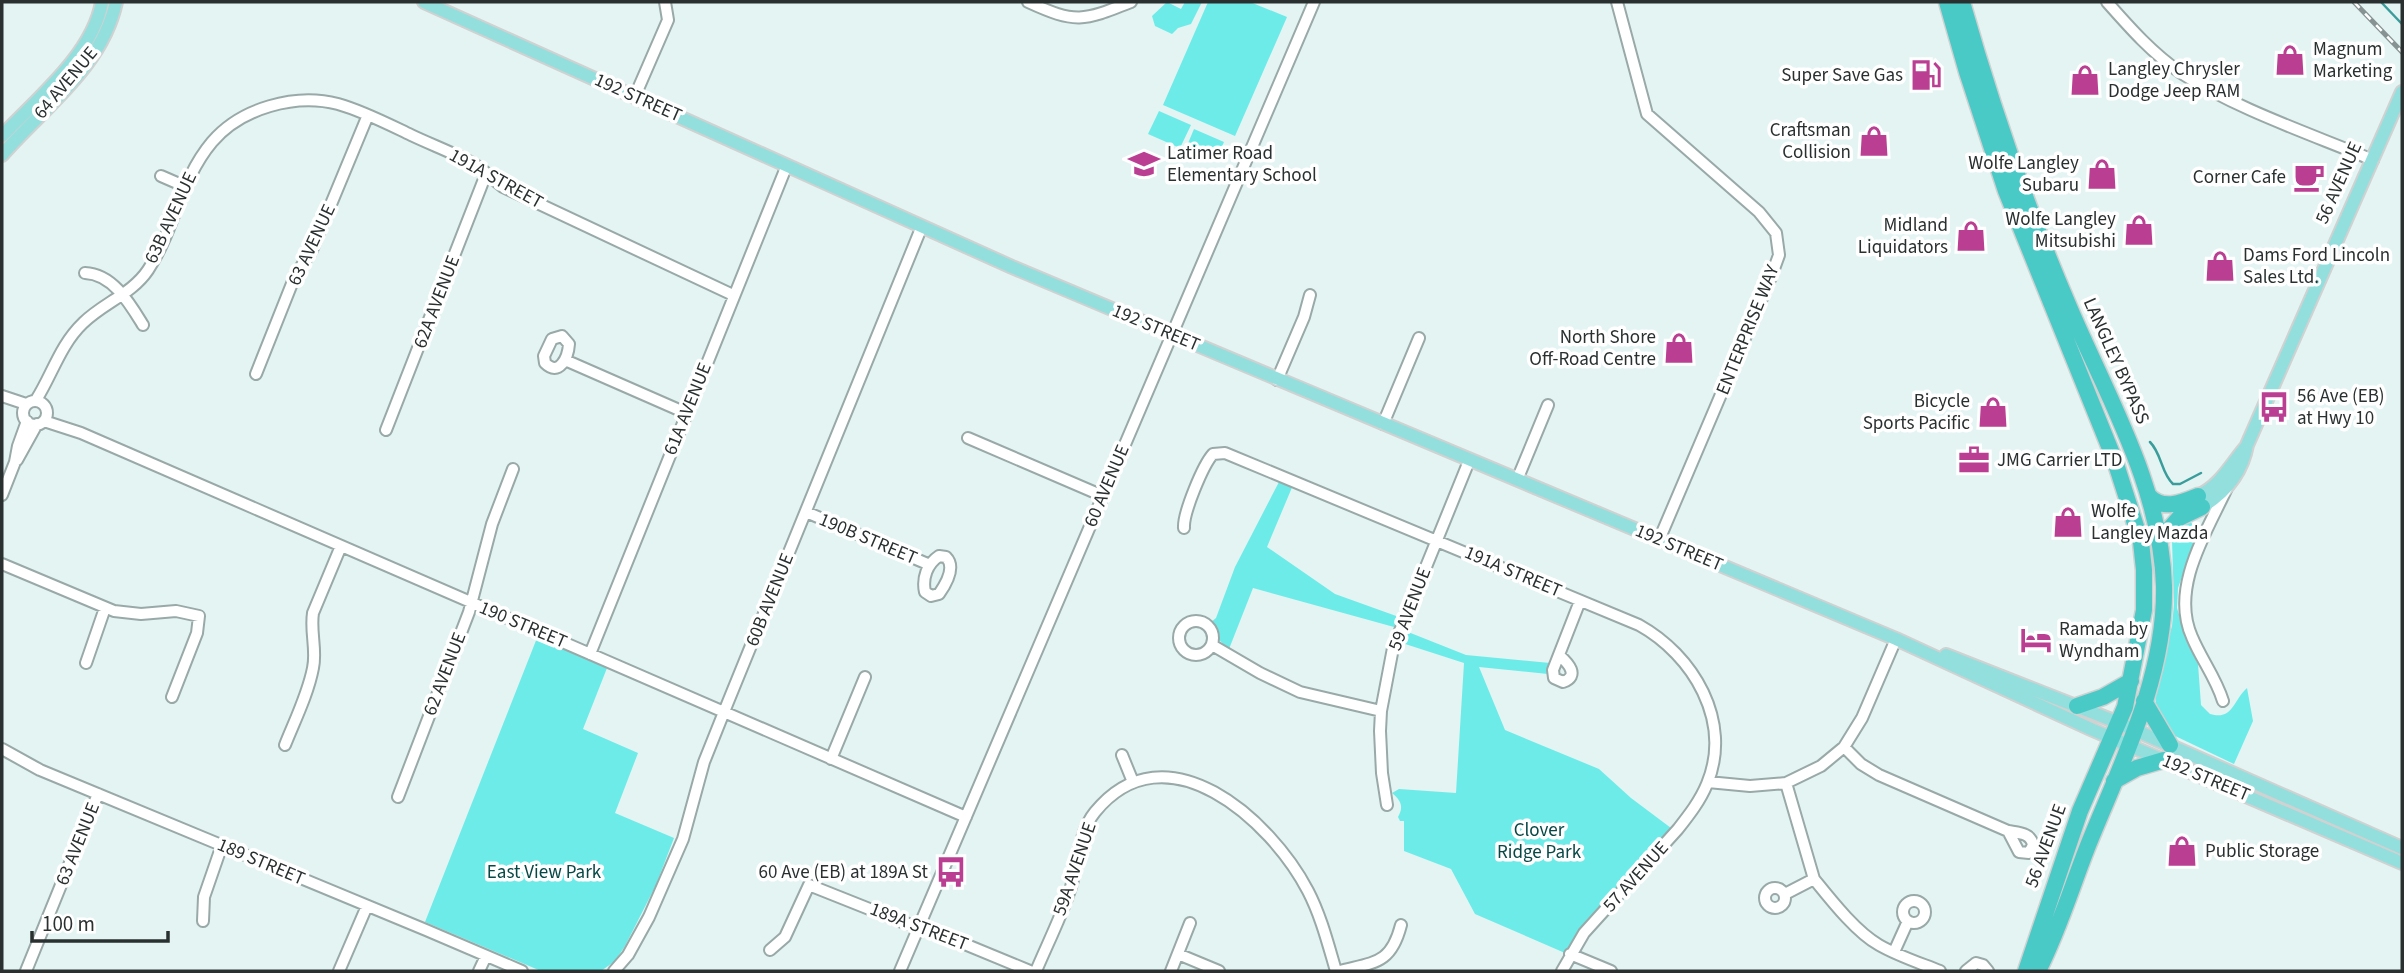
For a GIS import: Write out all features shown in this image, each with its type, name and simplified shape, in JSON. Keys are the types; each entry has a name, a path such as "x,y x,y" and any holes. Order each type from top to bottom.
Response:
{"highway":[{"name":"LANGLEY BYPASS","path":"1947,2 2006,191 2103,425 2141,542 2145,582 2144,610 2125,707 2123,734"},
{"name":"LANGLEY BYPASS","path":"1962,2 1992,101 2034,222 2134,455 2160,541 2164,588 2163,626 2144,701 2123,734"},
{"path":"2148,495 2164,505 2200,502"},
{"path":"2160,541 2179,518 2200,502"},
{"path":"2077,706 2103,697 2131,681"},
{"path":"2114,781 2167,752 2144,701"},
{"name":"56 AVENUE","path":"2038,971 2114,781 2123,734"},
{"name":"56 AVENUE","path":"2026,971 2073,833 2123,734"}],"main road":[{"name":"64 AVENUE","path":"2,136 76,57 94,27 102,2"},
{"name":"64 AVENUE","path":"2,155 88,63 106,32 116,2"},
{"name":"192 STREET","path":"424,2 1171,335 1896,639 1923,653 2402,848"},
{"name":"56 AVENUE","path":"2200,502 2247,445 2402,92"},
{"name":"56 AVENUE","path":"2200,502 2228,486 2245,459 2247,445"},
{"name":"192 STREET","path":"1896,639 1926,647 2077,706 2123,734"},
{"name":"192 STREET","path":"2167,752 2402,863"}],"street":[{"path":"635,96 668,20 665,2"},
{"path":"1028,2 1055,14 1082,19 1131,2"},
{"name":"60 AVENUE","path":"900,971 1314,2"},
{"name":"ENTERPRISE WAY","path":"1617,2 1647,114 1759,212 1776,233 1779,255 1659,540"},
{"path":"2108,2 2133,32 2156,53 2179,71 2214,92 2372,160"},
{"name":"191A STREET","path":"250,113 271,105 310,100 337,104 368,115 475,165 503,187 733,295"},
{"name":"63B AVENUE","path":"2,495 15,462 25,449 58,358 75,332 93,315 134,287 155,258 184,186 197,162 213,140 231,123 250,113"},
{"name":"63 AVENUE","path":"256,374 295,276 312,250 368,115"},
{"name":"61A AVENUE","path":"590,654 787,165"},
{"name":"62A AVENUE","path":"386,430 486,174"},
{"path":"161,176 184,186"},
{"name":"60B AVENUE","path":"614,971 628,955 649,917 683,839 705,762 724,713 922,226"},
{"path":"85,273 100,276 110,282 132,306 143,325"},
{"path":"1277,380 1304,317 1310,295"},
{"path":"1383,424 1419,338"},
{"path":"565,360 686,413"},
{"name":"190 STREET","path":"2,398 966,817"},
{"path":"1517,480 1548,405"},
{"path":"968,438 1103,496"},
{"name":"191A STREET","path":"1184,528 1185,516 1207,462 1213,454 1225,453 1436,539 1648,630 1668,645 1693,673 1704,694 1713,721 1714,746 1708,782"},
{"name":"59 AVENUE","path":"1387,806 1380,750 1381,711 1393,648 1469,461"},
{"name":"62 AVENUE","path":"398,797 471,603 492,524 513,469"},
{"name":"56 AVENUE","path":"2223,701 2192,639 2184,613 2185,584 2228,486"},
{"name":"56 AVENUE","path":"2200,502 2206,524 2203,540"},
{"name":"190B STREET","path":"806,512 930,565"},
{"path":"285,745 314,665 313,613 341,546"},
{"path":"2,564 105,608 126,614 176,611 200,616 197,633 172,697"},
{"path":"1560,656 1561,646 1580,601"},
{"path":"86,663 105,608"},
{"path":"1708,782 1750,786 1786,783 1821,766 1844,747 1862,718 1896,639"},
{"path":"1212,645 1259,673 1300,692 1381,711"},
{"path":"831,759 865,677"},
{"path":"1844,747 1861,764 1879,775 2008,831"},
{"name":"189 STREET","path":"2,749 27,765 522,971"},
{"path":"1122,755 1133,782 1162,776 1195,783 1226,800 1261,829 1299,876 1315,906 1338,971 1382,959 1396,942 1401,925"},
{"name":"59A AVENUE","path":"1036,971 1069,893 1082,840 1091,818 1108,798 1133,782"},
{"name":"57 AVENUE","path":"1562,971 1584,933 1678,830 1708,782"},
{"path":"1786,783 1814,878 1868,938 1940,971"},
{"name":"63 AVENUE","path":"26,971 98,794"},
{"path":"203,921 204,897 222,845"},
{"path":"1785,894 1814,878"},
{"name":"189A STREET","path":"770,950 785,937 808,885 1030,971"},
{"path":"339,971 367,906"},
{"path":"1894,951 1908,921"},
{"path":"1171,971 1189,923"},
{"path":"1178,954 1219,971"},
{"path":"1570,954 1611,971"},
{"path":"480,971 486,956"},
{"path":"1966,971 1976,963 1983,965 1988,971"}],"green space":[{"path":"1167,2 1181,9 1185,2 1202,2 1191,24 1178,28 1172,34 1155,26 1152,16"},
{"path":"1208,2 1250,2 1287,17 1235,136 1163,105"},
{"path":"1159,111 1191,125 1180,148 1148,134"},
{"path":"1194,129 1224,142 1216,160 1186,148"},
{"path":"1280,480 1293,485 1267,547 1335,594 1399,617 1394,627 1253,588 1229,649 1219,640 1210,623 1216,618 1235,567"},
{"path":"2188,521 2196,526 2195,539 2178,588 2177,608 2187,642 2198,664 2201,705 2210,714 2224,714 2247,688 2253,721 2234,764 2171,734 2157,712 2154,688 2172,626 2174,604 2172,540 2175,530"},
{"name":"Clover Ridge Park","path":"1403,630 1466,655 1550,663 1548,674 1479,667 1505,730 1599,769 1631,798 1671,828 1614,894 1589,918 1565,953 1475,914 1451,869 1404,851 1404,821 1400,821 1398,817 1401,804 1392,793 1399,789 1456,793 1464,663 1399,642"},
{"name":"East View Park","path":"537,638 607,668 583,729 638,753 615,813 674,838 656,885 625,946 615,961 601,971 541,971 425,922"}],"waterway":[{"path":"2381,2 2402,24"},
{"path":"2150,442 2173,484 2180,484 2201,473"}],"railway":[{"path":"2354,2 2402,52"}],"place":[{"name":"Magnum Marketing","path":"2290,60"},
{"name":"Super Save Gas","path":"1926,75"},
{"name":"Langley Chrysler Dodge Jeep RAM","path":"2085,80"},
{"name":"Craftsman Collision","path":"1874,141"},
{"name":"Latimer Road Elementary School","path":"1144,164"},
{"name":"Wolfe Langley Subaru","path":"2102,174"},
{"name":"Corner Cafe","path":"2309,177"},
{"name":"Wolfe Langley Mitsubishi","path":"2139,230"},
{"name":"Midland Liquidators","path":"1971,236"},
{"name":"Dams Ford Lincoln Sales Ltd.","path":"2220,266"},
{"name":"North Shore Off-Road Centre","path":"1679,348"},
{"name":"56 Ave (EB) at Hwy 10","path":"2274,407"},
{"name":"Bicycle Sports Pacific","path":"1993,412"},
{"name":"JMG Carrier LTD","path":"1974,460"},
{"name":"Wolfe Langley Mazda","path":"2068,522"},
{"name":"Ramada by Wyndham","path":"2036,640"},
{"name":"Public Storage","path":"2182,851"},
{"name":"60 Ave (EB) at 189A St","path":"951,872"}]}
